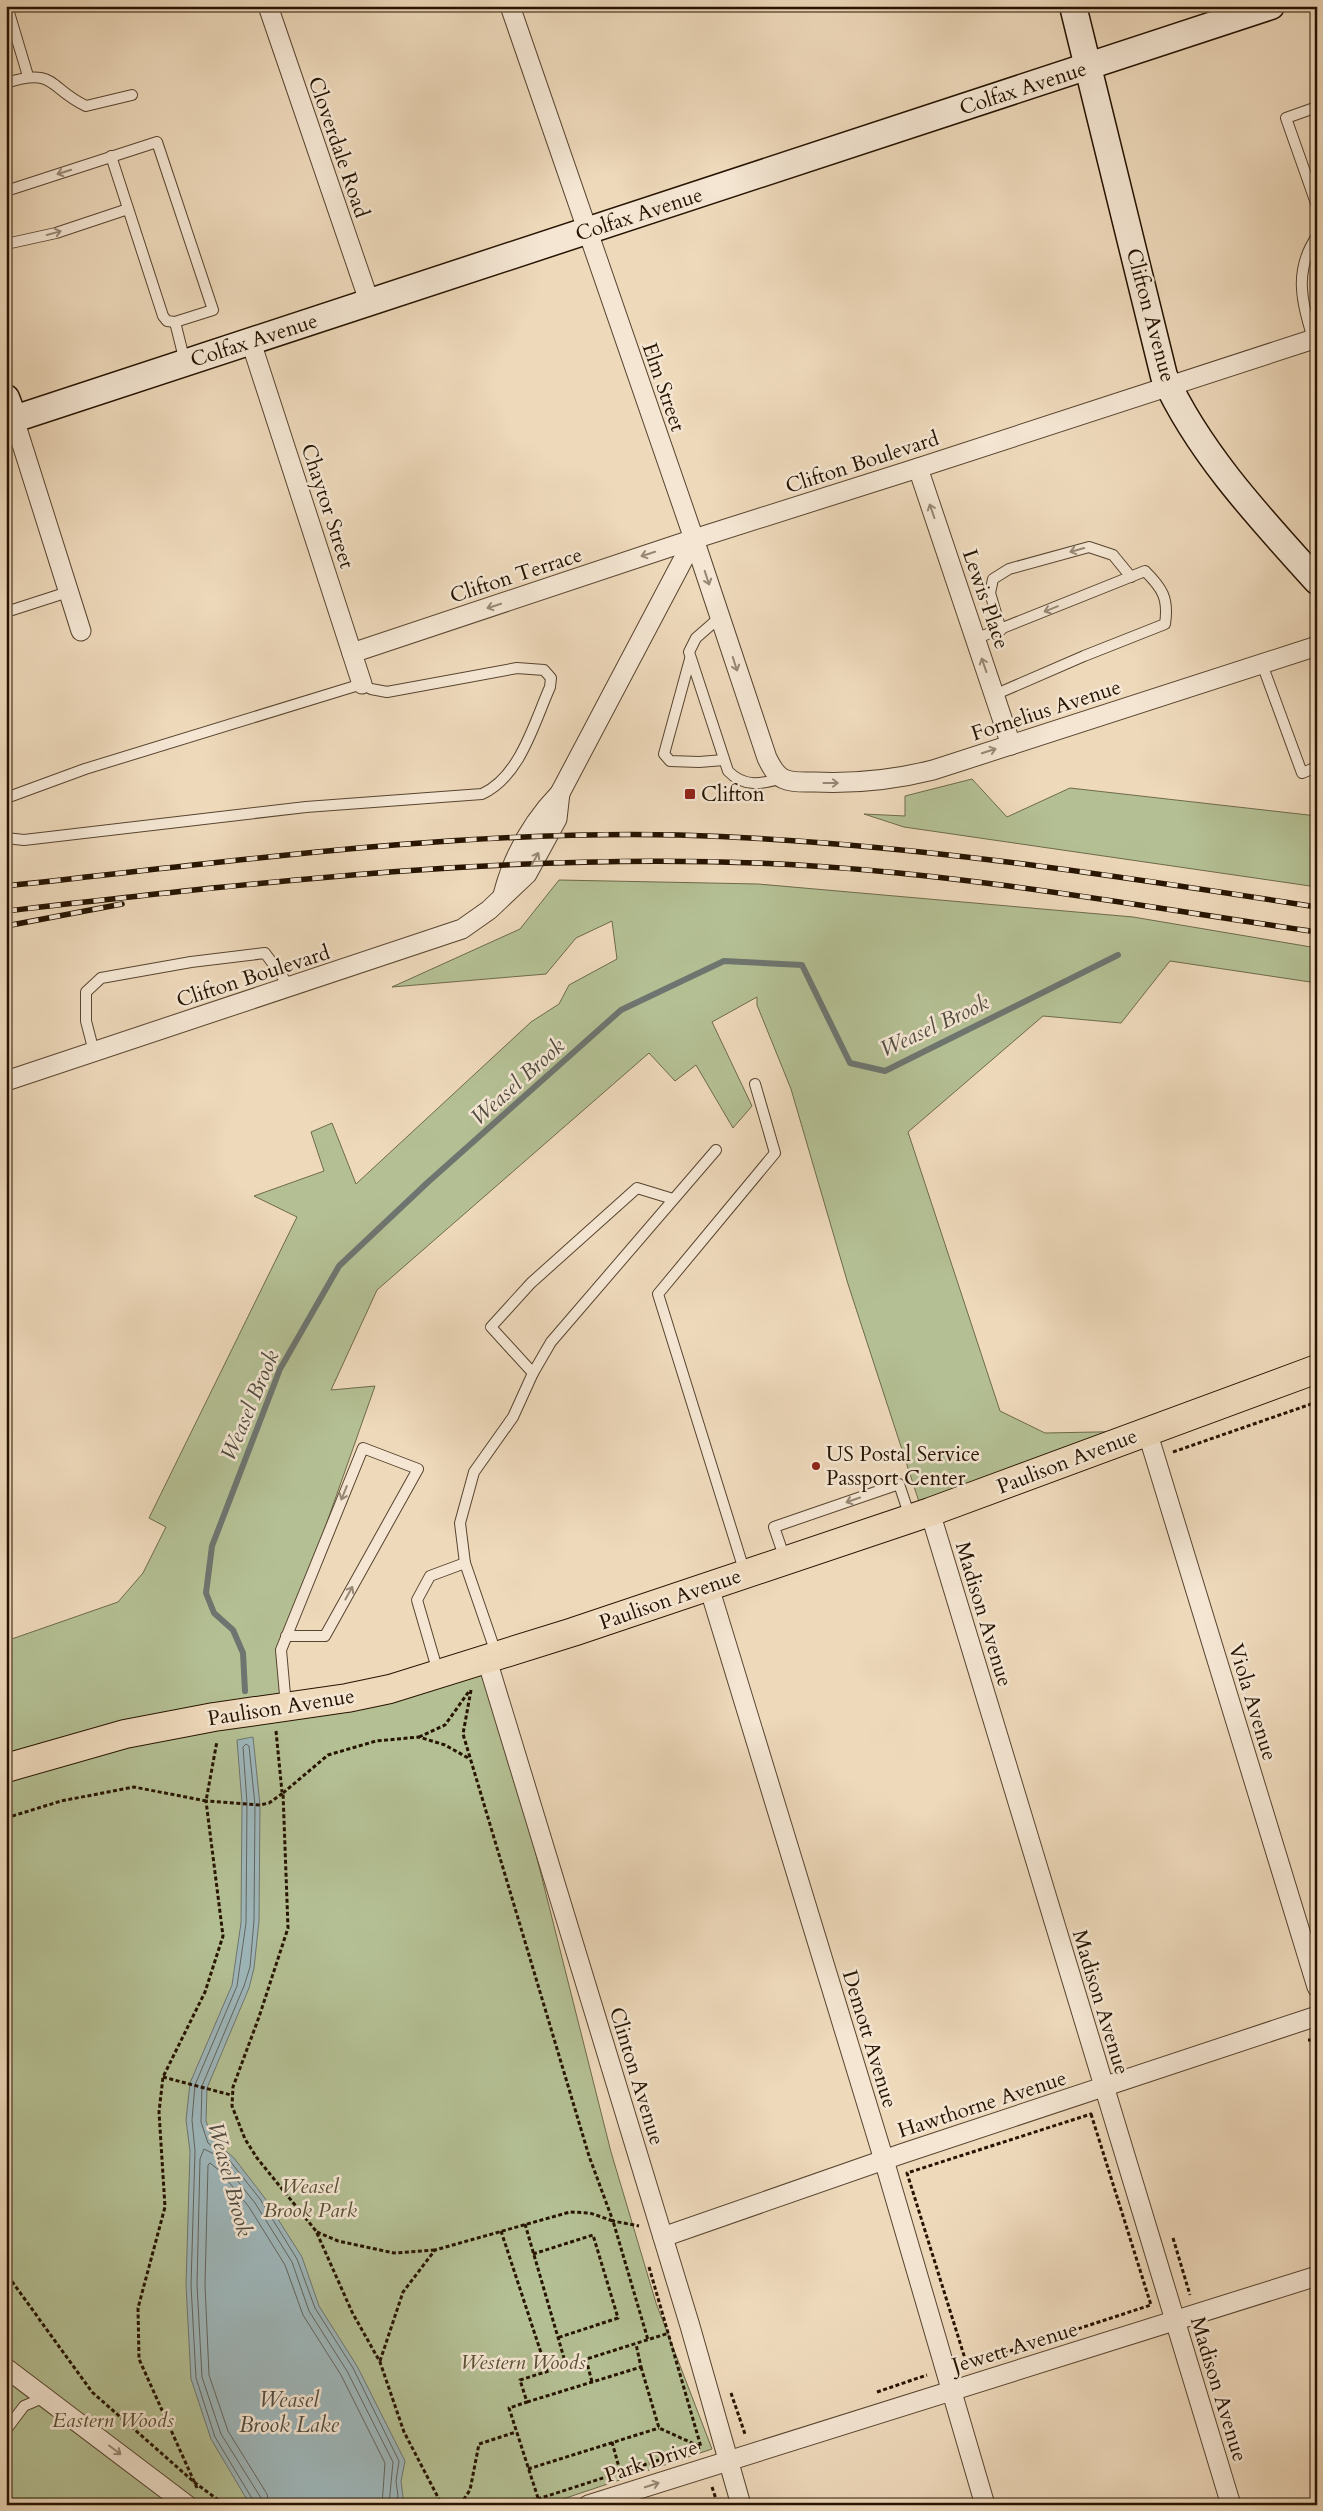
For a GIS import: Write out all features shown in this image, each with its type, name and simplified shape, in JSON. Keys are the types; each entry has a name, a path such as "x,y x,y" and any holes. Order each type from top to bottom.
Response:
{"main road":[{"name":"Paulison Avenue","path":"6,1768 125,1734 214,1717 286,1719 438,1675 708,1587 920,1515 1317,1369"}],"street":[{"name":"Cloverdale Road","path":"268,6 369,301"},
{"name":"Elm Street","path":"510,6 586,232 694,539 767,758 773,770 783,778"},
{"name":"Clifton Avenue","path":"1073,6 1158,356 1168,385 1194,431 1232,484 1317,581"},
{"name":"Colfax Avenue","path":"9,413 185,363 251,342 369,301 586,232 1271,6"},
{"name":"Clifton Boulevard","path":"6,1082 462,929 489,910 527,874 557,819 560,793 694,539 1315,338"},
{"name":"Chaytor Street","path":"251,342 362,684"},
{"path":"9,413 81,631"},
{"name":"Lewis Place","path":"918,468 1010,745"},
{"name":"Clifton Terrace","path":"352,653 694,539"},
{"name":"Fornelius Avenue","path":"783,778 794,782 830,783 866,782 899,778 1010,745 1317,646"},
{"name":"Viola Avenue","path":"1146,1431 1317,1987"},
{"name":"Madison Avenue","path":"920,1515 1104,2087 1231,2505"},
{"name":"Demott Avenue","path":"708,1587 884,2160 985,2505"},
{"name":"Clinton Avenue","path":"492,1658 741,2505"},
{"name":"Hawthorne Avenue","path":"663,2237 884,2160 1317,2016"},
{"name":"Jewett Avenue","path":"727,2461 1317,2276"},
{"path":"6,2368 45,2397 192,2497"},
{"name":"Park Drive","path":"588,2505 727,2461"}],"lane":[{"path":"7,6 28,76"},
{"path":"6,83 28,76 38,76 53,82 86,106 132,94"},
{"path":"1317,107 1286,118 1317,206"},
{"path":"6,191 111,156 157,142 213,310 175,322 167,321 163,316 111,156"},
{"path":"6,244 56,233 128,209"},
{"path":"1315,338 1300,288 1303,264 1317,236"},
{"path":"175,322 185,363"},
{"path":"1001,630 990,594 993,579 1008,569 1090,547 1113,555 1130,577"},
{"path":"975,639 1145,571 1161,588 1167,610 1165,624 1084,656 994,695"},
{"path":"6,612 68,592"},
{"path":"720,617 696,638 689,652 728,771 742,781 759,784 783,778"},
{"path":"690,659 664,754 670,761 699,762 724,760"},
{"path":"1262,664 1302,773 1317,767"},
{"path":"6,798 85,769 362,684 387,692 517,668 544,670 551,678 550,687 520,754 502,780 494,788 482,794 306,808 24,840 6,838"},
{"path":"94,1052 86,1021 86,992 101,978 191,962 265,953 290,987"},
{"path":"745,1574 658,1294 775,1153 755,1084"},
{"path":"492,1658 465,1563 460,1523 474,1472 513,1417 533,1373 551,1342 716,1150"},
{"path":"533,1373 491,1327 531,1283 638,1188 673,1199"},
{"path":"286,1636 325,1636 418,1469 362,1448 280,1650 286,1719"},
{"path":"786,1561 774,1527 899,1484 920,1515"},
{"path":"438,1675 417,1600 430,1576 465,1563"},
{"path":"6,2430 24,2406 45,2397"}],"path":[{"path":"1174,1462 1171,1453 1317,1402"},
{"path":"464,1689 473,1685 476,1695"},
{"path":"6,1818 61,1801 134,1787 206,1801 260,1805 269,1803 328,1756 376,1741 419,1737 445,1725 470,1690 463,1734 589,2156 613,2221 648,2340"},
{"path":"286,1719 276,1731 282,1793 288,1928 231,2095 232,2106 245,2139 257,2158 316,2231 352,2312 380,2362 404,2432 442,2505"},
{"path":"419,1737 445,1745 470,1759"},
{"path":"192,2497 194,2482 139,2359 138,2308 165,2207 160,2122 163,2077 205,1992 223,1936 206,1801 217,1741"},
{"path":"1302,2042 1311,2040 1317,2058"},
{"path":"163,2077 231,2095"},
{"path":"1091,2114 1151,2306 967,2365 907,2173 1091,2114"},
{"path":"316,2231 338,2241 394,2253 435,2250 570,2212 590,2213 628,2225"},
{"path":"635,2217 640,2235"},
{"path":"525,2224 566,2365"},
{"path":"1170,2230 1190,2295"},
{"path":"502,2232 547,2371"},
{"path":"533,2254 593,2235 618,2318 557,2338"},
{"path":"380,2362 403,2292 435,2250"},
{"path":"648,2262 702,2447"},
{"path":"6,2270 7,2276 92,2392 194,2482 225,2505"},
{"path":"527,2402 520,2380 669,2333"},
{"path":"636,2344 659,2428"},
{"path":"586,2359 592,2382"},
{"path":"873,2393 927,2375 924,2366"},
{"path":"538,2498 509,2408 641,2367"},
{"path":"730,2388 745,2434 754,2432"},
{"path":"528,2469 659,2428 702,2447"},
{"path":"460,2505 470,2490 479,2444 516,2432"},
{"path":"612,2442 620,2471"},
{"path":"519,2505 620,2471 702,2447"},
{"path":"713,2487 718,2505"}],"green space":[{"path":"972,779 1007,817 1070,788 1317,816 1317,887 904,827 864,814 905,816 905,796"},
{"name":"Weasel Brook Park","path":"559,880 758,884 1133,917 1317,948 1317,983 1170,961 1121,1023 1043,1016 908,1132 1000,1411 1045,1433 1147,1431 923,1514 848,1284 791,1089 757,1005 757,997 712,1022 752,1106 733,1128 696,1065 675,1081 649,1053 377,1290 331,1390 375,1386 278,1661 281,1708 487,1660 611,2152 656,2303 712,2449 545,2505 6,2505 6,1641 118,1602 143,1573 166,1527 149,1518 297,1217 254,1196 324,1171 311,1132 332,1123 356,1184 531,1022 559,1004 569,985 617,959 612,921 576,938 546,974 392,987 520,929"}],"water":[{"name":"Weasel Brook Lake","path":"253,1737 260,1805 259,1921 254,1968 249,1988 207,2088 206,2121 213,2140 234,2158 264,2197 302,2257 319,2306 357,2366 405,2461 401,2481 403,2497 400,2505 253,2505 246,2498 211,2439 191,2379 186,2285 190,2151 186,2120 190,2083 232,1985 241,1923 242,1803 237,1740"}],"waterway":[{"name":"Weasel Brook","path":"245,1691 243,1653 233,1630 214,1613 206,1593 212,1546 280,1369 339,1266 427,1183 621,1010 724,961 802,965 850,1063 885,1071 1118,955"}],"railway":[{"path":"6,886 258,858 426,843 510,837 679,835 840,844 999,861 1079,871 1317,907"},
{"path":"6,911 204,889 402,871 501,865 699,861 798,865 928,876 1058,893 1317,932"},
{"path":"6,926 122,904"}],"place":[{"name":"Clifton","path":"690,794"},
{"name":"US Postal Service Passport Center","path":"816,1466"}],"park label":[{"name":"Western Woods","path":"523,2362"},
{"name":"Eastern Woods","path":"113,2420"}]}
